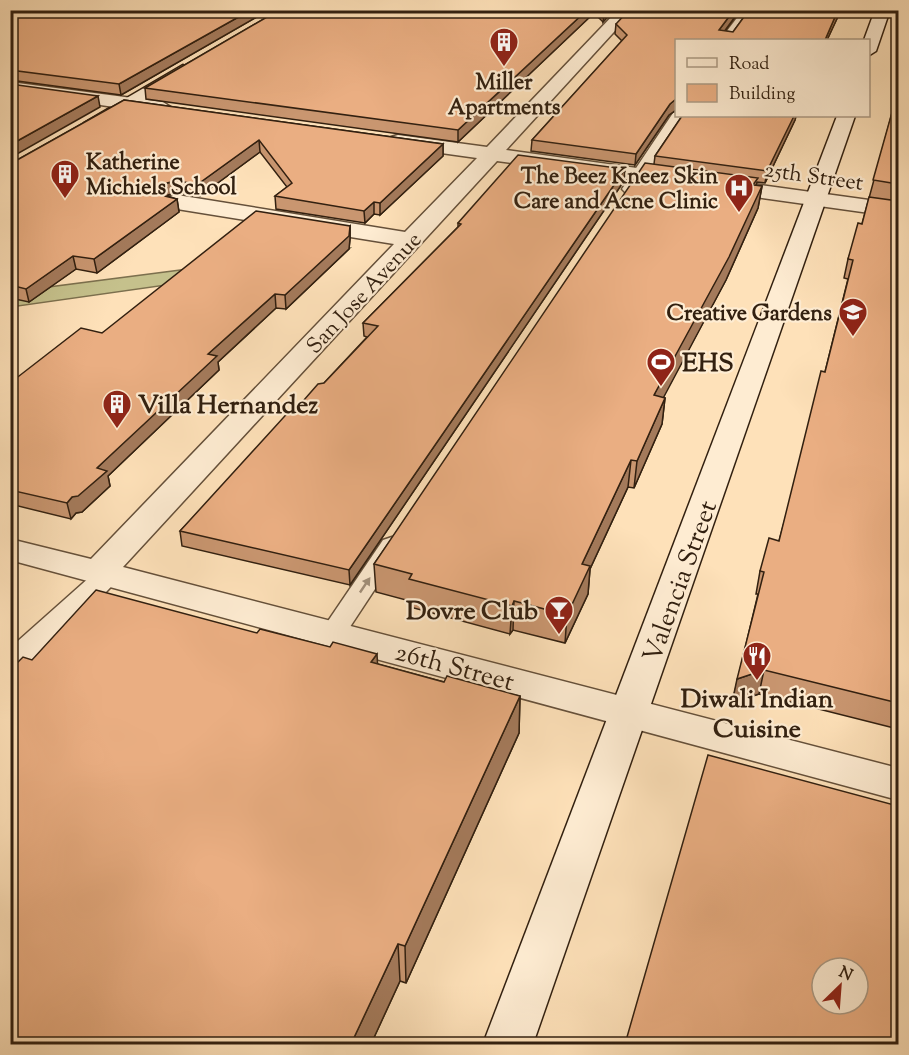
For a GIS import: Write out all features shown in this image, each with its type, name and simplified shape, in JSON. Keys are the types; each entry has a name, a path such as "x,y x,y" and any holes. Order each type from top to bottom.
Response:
{"street":[{"name":"San Jose Avenue","path":"104,573 627,10"},
{"path":"870,46 883,10"},
{"path":"191,57 127,103 79,121 101,99 191,57"},
{"path":"10,87 180,111"},
{"name":"Valencia Street","path":"508,1044 684,568 846,117"},
{"name":"25th Street","path":"376,138 898,211"},
{"path":"177,202 412,240"},
{"name":"26th Street","path":"10,549 898,784"}],"lane":[{"path":"727,39 749,10"},
{"path":"619,206 677,117"},
{"path":"333,633 400,532"},
{"path":"10,662 34,645 104,573"}],"shaded area":[{"path":"350,248 336,261 11,307 10,292"}],"building":[{"path":"10,10 251,10 119,84 10,70"},
{"path":"279,10 587,10 458,130 145,88"},
{"path":"629,10 734,10 719,30 733,32 749,10 838,10 825,39 675,39 675,100 636,154 532,140 627,35 616,24"},
{"path":"10,84 98,96 10,145"},
{"path":"898,91 898,184 873,180"},
{"path":"124,100 443,144 380,203 374,202 364,211 275,196 292,183 259,140 198,184 176,181 167,183 162,189 165,196 177,199 94,259 73,256 26,289 10,285 10,164"},
{"path":"681,117 794,117 767,171 655,156"},
{"path":"518,155 625,169 349,570 180,531 293,407 297,408 318,384 324,383 378,326 363,323 461,224 458,223"},
{"path":"645,163 758,178 753,185 762,186 729,257 654,395 665,398 637,461 631,460 582,564 590,566 567,615 514,601 512,606 409,579 412,574 374,564"},
{"path":"869,197 898,201 898,703 764,670 737,679 764,572 760,571 769,538 779,541 821,371 825,372 853,260 848,259 858,223 862,224"},
{"path":"256,211 350,226 349,236 285,295 275,294 208,354 217,356 97,468 107,471 78,496 72,497 67,503 10,490 10,383 81,328 102,333"},
{"path":"96,590 257,633 260,629 330,647 333,642 377,654 371,662 444,682 447,676 520,696 405,946 398,944 351,1044 10,1044 10,670 23,657 32,660"},
{"path":"708,755 898,806 898,1044 625,1044"}],"place":[{"name":"Miller Apartments","path":"504,68"},
{"name":"Katherine Michiels School","path":"65,200"},
{"name":"The Beez Kneez Skin Care and Acne Clinic","path":"739,214"},
{"name":"Creative Gardens","path":"853,338"},
{"name":"EHS","path":"661,388"},
{"name":"Villa Hernandez","path":"117,430"},
{"name":"Dovre Club","path":"559,636"},
{"name":"Diwali Indian Cuisine","path":"757,682"}]}
